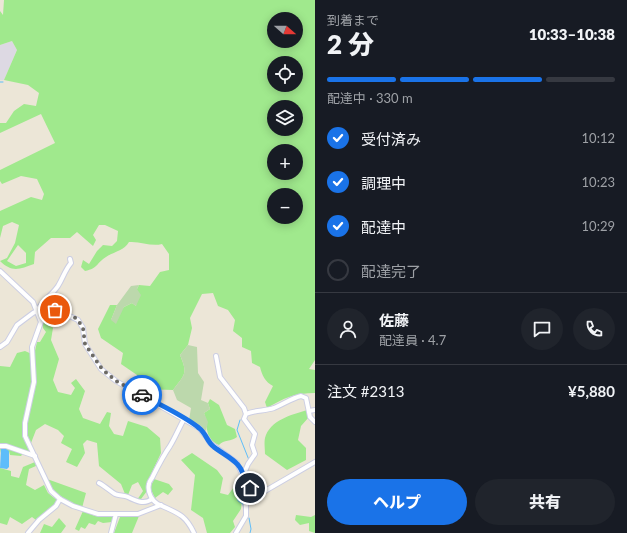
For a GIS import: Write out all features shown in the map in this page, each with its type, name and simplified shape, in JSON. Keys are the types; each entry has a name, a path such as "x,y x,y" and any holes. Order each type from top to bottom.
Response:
{"street":[{"path":"0,346 7,342 17,325 37,311 58,287 71,263 70,259"},
{"path":"0,271 33,302 41,322 32,347 34,382 25,430 28,443 47,485 60,499 91,513 138,514 161,505"},
{"path":"37,311 41,312 55,310 73,316 78,320 83,328 85,344 102,369 116,381 199,428 210,443 237,463 243,476 243,480 257,495"},
{"path":"216,356 220,377 244,408 246,414 244,419 255,434 252,445 255,454 248,464 243,476"},
{"path":"246,414 253,411 267,410 301,396 306,398 310,417 315,422"},
{"path":"309,411 315,410"},
{"path":"184,419 149,483 149,490 152,499 184,516 190,523 194,533"},
{"path":"0,446 6,446 35,456"},
{"path":"236,533 246,516 246,502 315,462"},
{"path":"99,483 116,495 127,496 132,500 139,502 149,501 152,499"},
{"path":"28,533 39,520 53,509 60,499"},
{"path":"111,533 116,514"}],"shaded area":[{"path":"12,41 17,50 4,80 0,80 0,45"}],"green space":[{"path":"4,0 315,0 315,360 309,369 315,370 315,393 301,394 290,397 267,408 265,402 273,386 264,378 260,367 252,363 251,351 242,347 242,338 233,331 235,320 228,310 218,306 213,293 202,294 190,318 192,328 188,345 180,355 184,366 184,374 173,390 141,389 135,384 137,375 121,364 123,353 101,338 98,329 110,305 117,305 111,320 124,307 132,303 136,306 137,289 139,285 150,286 160,272 169,270 169,254 162,244 154,245 129,242 125,247 106,257 95,267 85,271 81,267 83,260 89,264 97,251 103,245 112,246 117,241 118,231 105,225 99,225 93,235 96,240 93,246 77,232 70,238 51,238 35,252 34,264 12,269 0,261 7,258 15,243 19,225 12,222 3,226 0,238 0,211 31,197 42,200 44,194 37,179 21,176 2,184 0,181 0,170 55,143 41,114 0,133 0,123 6,123 14,111 24,104 36,106 39,93 28,85 4,80 17,50 12,41 0,45 0,11 3,15","holes":["18,245 26,253 26,263 16,266 7,261"]},
{"path":"139,285 137,289 141,295 136,306 132,303 124,307 116,324 111,320 117,305 131,286"},
{"path":"50,313 48,322 53,328 51,340 59,359 53,380 58,392 71,395 75,388 71,383 76,379 85,391 79,409 83,418 100,424 107,412 111,413 109,426 114,434 123,436 128,421 147,427 160,438 161,453 146,485 147,491 141,499 137,500 143,491 138,482 132,485 128,495 125,494 121,484 99,466 97,443 87,440 83,444 85,453 77,467 66,462 72,449 61,443 64,436 58,430 45,424 36,430 31,443 28,446 31,453 24,452 21,456 10,455 9,451 1,449 0,453 0,366 10,367 17,353 25,351 34,355 37,342 40,342 46,332 43,328 42,316"},
{"path":"188,345 197,347 198,373 204,382 201,400 208,403 210,409 204,413 208,422 206,431 189,420 191,408 177,400 173,390 184,374 184,366 180,355"},
{"path":"210,399 219,405 227,425 235,429 237,437 219,445 211,439 207,431 204,413 210,409 208,403"},
{"path":"307,410 309,417 301,426 298,440 306,448 306,460 287,470 265,454 265,438 271,427 282,419"},
{"path":"192,453 217,470 223,478 220,493 228,495 234,487 237,487 242,500 241,509 233,521 235,527 230,533 207,533 203,518 191,510 195,475 181,460"},
{"path":"35,462 36,466 29,469 26,485 35,490 44,485 48,493 58,501 51,509 36,520 32,517 22,524 10,517 7,525 0,523 0,468 11,471 11,476 19,478 23,467"},
{"path":"47,479 86,493 82,508 57,494"},
{"path":"154,479 169,484 173,489 168,495 163,492 155,498 150,488"},
{"path":"83,511 95,516 112,517 112,522 103,523 98,521 95,525 89,523 85,529 81,527 79,531 75,529"},
{"path":"296,515 311,517 315,515 315,533 309,531 309,523 300,525 295,520"},
{"path":"139,516 132,533 114,533 120,517"},
{"path":"59,518 66,526 61,533 40,533 44,524 52,527"}],"water":[{"path":"5,448 9,451 9,467 7,469 0,468 1,449"}],"waterway":[{"path":"240,420 237,430 249,460"},
{"path":"241,482 237,491 238,501 243,504 244,510"},
{"path":"249,518 251,529 250,533"}],"way so far":[{"path":"55,310 73,316 78,320 83,328 83,339 85,344 102,369 116,381 142,395"}],"route":[{"path":"142,395 199,428 215,448 237,463 243,476 243,480 250,488"}]}
